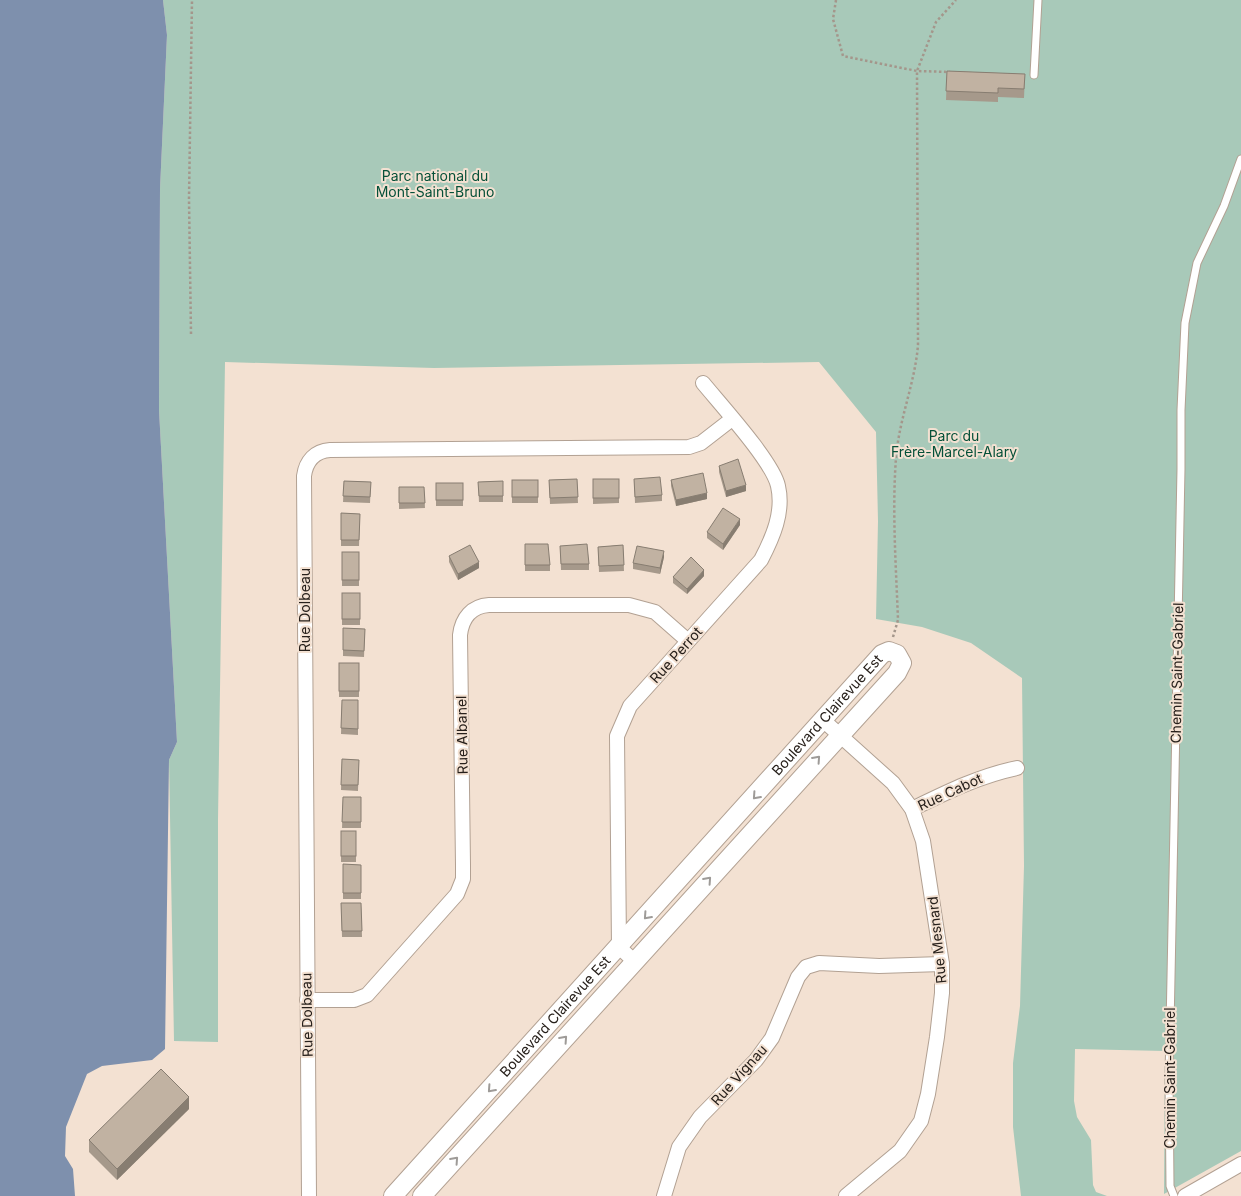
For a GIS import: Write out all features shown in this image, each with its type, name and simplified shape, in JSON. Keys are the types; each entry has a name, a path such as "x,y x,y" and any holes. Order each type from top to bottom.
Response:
{"street":[{"name":"Rue Perrot","path":"619,947 616,736 630,706 762,560 775,534 779,507 778,486 770,466 703,383"},
{"name":"Rue Dolbeau","path":"309,1196 304,476 310,459 321,451 336,450 685,447 701,443 732,419"},
{"name":"Rue Albanel","path":"307,1000 354,1000 367,995 460,889 463,865 460,634 462,625 469,613 480,606 489,605 629,605 655,612 688,641"},
{"name":"Boulevard Clairevue Est","path":"401,1193 882,654 890,651 899,657 902,663 901,668 422,1196"},
{"name":"Rue Mesnard","path":"824,721 893,782 912,809 923,841 942,964 942,993 937,1037 928,1094 921,1121 912,1137 900,1151 846,1196"},
{"name":"Rue Cabot","path":"912,809 964,783 991,773 1017,768"},
{"path":"619,947 634,961"},
{"name":"Rue Vignau","path":"664,1196 679,1147 700,1117 756,1060 772,1038 798,978 806,967 819,963 879,966 942,964"},
{"path":"1184,1196 1241,1164"}],"lane":[{"path":"1034,75 1038,0"},
{"name":"Chemin Saint-Gabriel","path":"1174,1196 1170,1186 1170,1069 1181,410 1185,323 1197,263 1224,206 1241,159"}],"path":[{"path":"191,334 189,199 192,0"},
{"path":"836,0 833,19 843,56 917,71 956,72"},
{"path":"890,651 898,620 896,458 901,420 916,366 918,345 917,71 936,22 956,0"}],"green space":[{"name":"Parc national du Mont-Saint-Bruno","path":"163,0 1241,0 1241,1151 1164,1194 1165,1051 1075,1049 1074,1101 1077,1117 1091,1140 1093,1185 1096,1192 1107,1196 1021,1196 1013,1127 1013,1063 1020,1006 1024,866 1022,678 971,643 922,627 876,619 878,521 876,432 819,362 434,368 225,362 218,820 218,1042 174,1041 169,760 177,742 159,410 160,189 167,35"}],"water":[{"path":"0,0 163,0 167,35 160,189 159,410 177,742 169,760 165,1049 152,1060 102,1066 87,1074 66,1127 65,1156 73,1169 75,1196 0,1196"}],"building":[{"path":"947,71 1025,74 1024,89 998,88 998,93 946,91"},
{"path":"738,459 746,485 726,491 719,466"},
{"path":"703,473 707,493 676,500 671,480"},
{"path":"660,477 662,495 635,497 634,479"},
{"path":"577,479 578,497 550,498 549,480"},
{"path":"593,479 619,479 619,498 593,498"},
{"path":"512,480 538,480 538,497 512,497"},
{"path":"344,481 371,482 370,497 343,496"},
{"path":"503,481 503,496 479,496 478,482"},
{"path":"436,483 463,483 463,500 436,500"},
{"path":"399,487 424,487 425,503 399,503"},
{"path":"723,508 740,519 723,544 707,532"},
{"path":"341,513 360,514 359,540 341,540"},
{"path":"525,544 548,544 550,565 525,565"},
{"path":"587,544 589,564 561,564 560,546"},
{"path":"470,545 479,562 458,574 449,556"},
{"path":"623,545 624,565 599,566 598,547"},
{"path":"637,546 664,551 660,568 633,563"},
{"path":"342,552 359,552 359,580 342,580"},
{"path":"691,557 704,570 687,589 673,577"},
{"path":"342,593 360,593 360,619 342,619"},
{"path":"343,628 365,629 364,651 343,650"},
{"path":"339,663 359,663 359,691 339,691"},
{"path":"342,700 358,700 358,729 341,728"},
{"path":"342,759 359,760 358,785 341,785"},
{"path":"343,797 361,797 361,822 342,822"},
{"path":"341,831 356,831 356,856 341,856"},
{"path":"343,864 361,865 361,893 343,893"},
{"path":"341,903 361,903 362,931 342,931"},
{"path":"161,1069 189,1097 117,1169 89,1140"}],"park label":[{"name":"Parc du Frère-Marcel-Alary","path":"954,444"}]}
